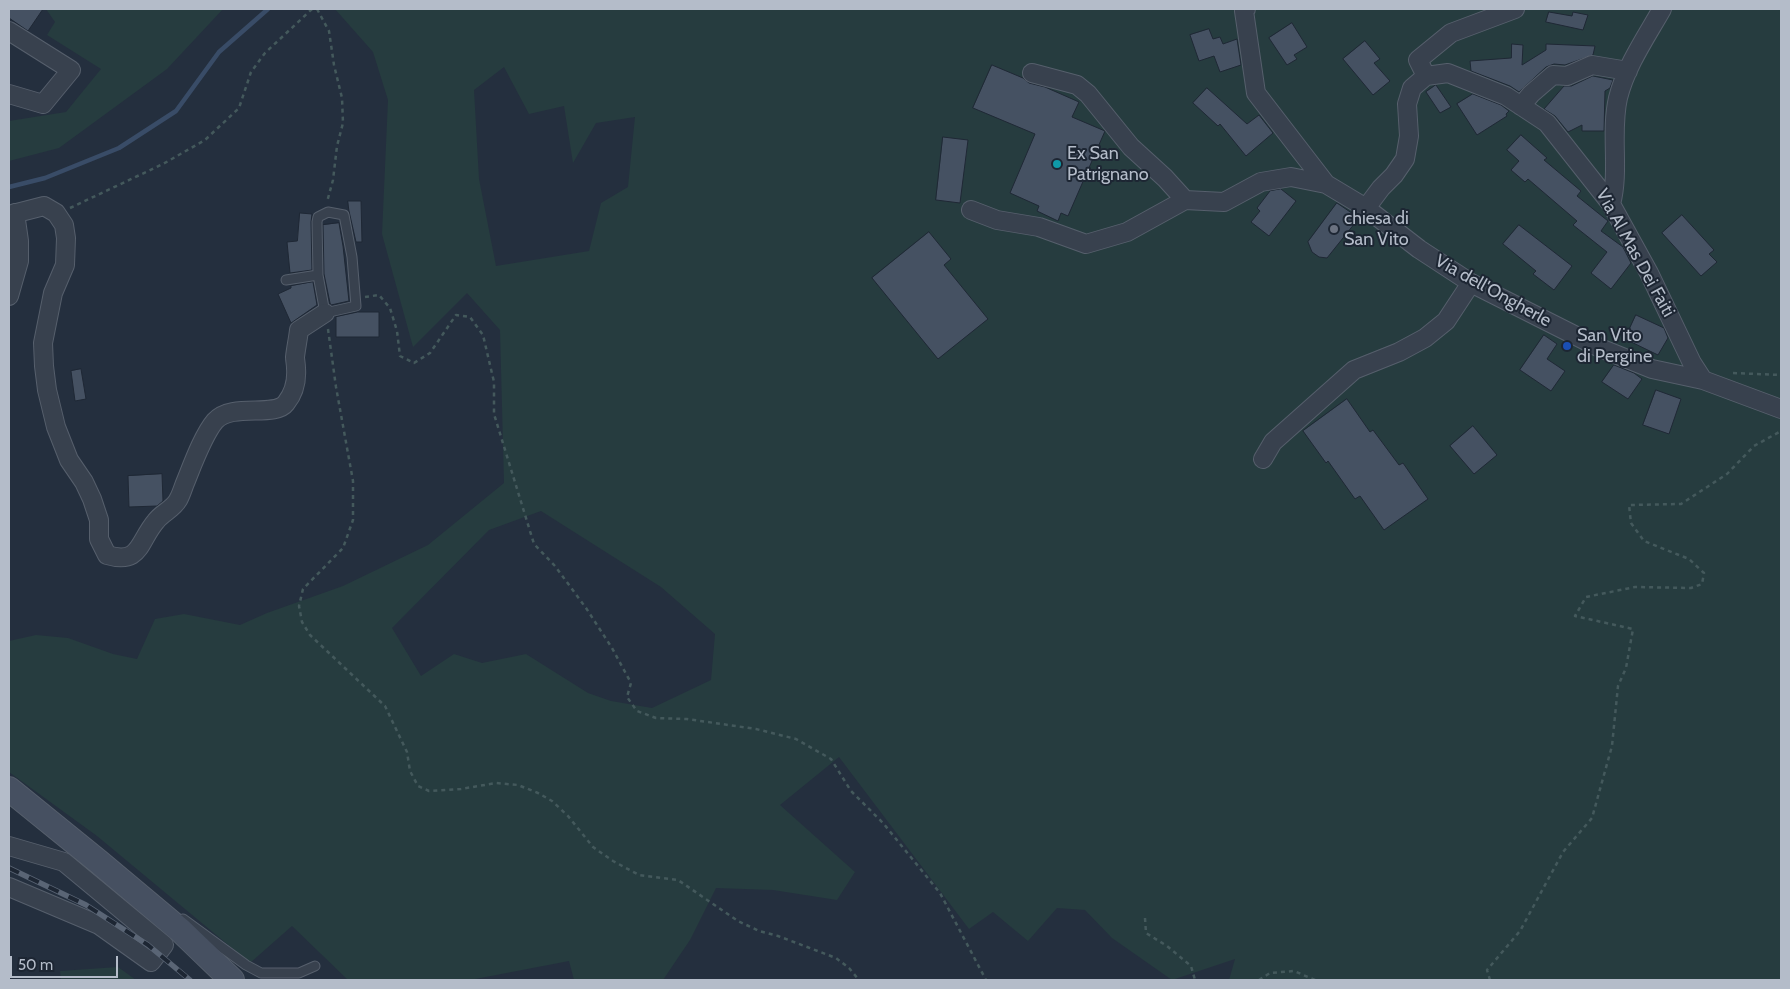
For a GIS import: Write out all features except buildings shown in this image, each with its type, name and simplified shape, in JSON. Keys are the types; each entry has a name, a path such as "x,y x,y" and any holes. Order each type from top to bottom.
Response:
{"main road":[{"path":"9,790 166,918 232,980"}],"street":[{"name":"Via dell'Ongherle","path":"1246,9 1244,11 1256,93 1326,184 1366,208 1419,249 1471,283 1600,348 1652,369 1703,380 1781,409"},
{"path":"1366,208 1381,188 1394,176 1406,158 1409,136 1407,104 1412,88 1426,76 1418,60 1452,33 1515,9"},
{"path":"1611,204 1615,189 1614,145 1618,99 1628,71 1662,9"},
{"path":"9,31 71,70 43,104 9,94"},
{"path":"1521,106 1531,94 1553,75 1567,76 1592,65 1628,71"},
{"path":"1032,73 1077,85 1088,94 1131,147 1165,178 1185,200"},
{"name":"Via Al Mas Dei Faiti","path":"1426,76 1448,74 1506,96 1548,123 1611,204 1649,273 1692,363 1703,380"},
{"path":"971,210 997,220 1038,228 1086,244 1127,232 1185,200 1224,202 1261,182 1291,177 1326,184"},
{"path":"9,296 19,261 18,241 12,214 44,206 56,213 64,224 66,238 65,265 53,293 43,343 47,390 56,427 69,460 84,482 92,499 99,520 99,539 107,555 120,558 136,553 142,540 156,520 178,501 192,465 216,421 225,414 236,411 276,410 284,406 293,392 299,330 325,313"},
{"path":"1263,459 1273,442 1354,370 1399,352 1432,333 1446,321 1471,283"},
{"path":"9,846 64,862 164,945 151,962 99,926 9,887"},
{"path":"64,862 89,854"}],"lane":[{"path":"328,212 344,215 352,257 356,297 356,306 325,313 318,276 317,222 318,217 324,214 328,212"},
{"path":"286,280 318,276"},
{"path":"166,918 178,916 246,965 261,973 299,973 315,966"}],"path":[{"path":"56,213 82,204 130,178 163,164 205,140 239,108 251,72 266,53 312,9"},
{"path":"317,9 329,31 334,65 342,98 343,123 337,146 333,180 324,214"},
{"path":"356,297 379,295 390,308 397,331 400,356 414,363 430,354 456,315 470,317 483,335 494,382 494,414 534,544 556,566 612,648 631,683 627,697 637,711 656,718 687,719 756,728 796,739 831,759 851,791 884,824 940,893 986,980"},
{"path":"325,313 353,481 353,520 343,548 303,589 298,606 302,622 310,635 385,706 407,752 410,771 418,786 429,792 496,783 518,785 531,790 552,801 568,816 593,847 613,861 639,875 678,880 738,921 759,931 778,936 836,958 849,968 859,980"},
{"path":"1722,387 1721,373 1781,375"},
{"path":"1490,980 1487,970 1520,931 1562,852 1592,818 1612,746 1618,686 1626,668 1633,629 1575,616 1586,597 1635,587 1691,588 1702,584 1704,573 1689,559 1644,541 1631,523 1630,505 1681,504 1726,474 1754,446 1781,431"},
{"path":"1145,918 1146,933 1167,946 1191,966 1195,980"},
{"path":"1259,980 1270,973 1294,971 1315,980"}],"green space":[{"path":"46,9 223,9 167,69 59,148 9,161 9,121 66,112 101,69 47,35 55,22"},
{"path":"335,9 1781,9 1781,980 1229,980 1235,959 1172,980 1112,938 1085,910 1057,908 1028,941 993,912 969,929 839,757 780,805 855,872 837,900 773,890 716,888 690,940 663,980 574,980 569,961 470,980 348,980 292,926 250,963 97,836 9,772 9,641 36,635 68,638 113,654 137,659 155,619 184,614 240,625 267,613 343,586 428,545 504,483 500,330 467,293 413,347 382,234 388,100 373,52","holes":["504,67 529,114 564,106 573,163 596,123 635,117 628,187 601,203 589,251 496,266 479,179 474,90","541,511 661,587 715,634 711,680 652,708 611,701 588,693 526,654 482,663 454,654 421,676 392,628 489,530"]},
{"path":"118,967 136,980 61,980 60,971"}],"waterway":[{"path":"9,187 45,178 119,148 176,111 219,52 268,9"}],"railway":[{"path":"9,868 86,905 148,945 190,980"}],"place":[{"name":"Ex San Patrignano","path":"1057,164"},
{"name":"chiesa di San Vito","path":"1334,229"},
{"name":"San Vito di Pergine","path":"1567,346"}]}
